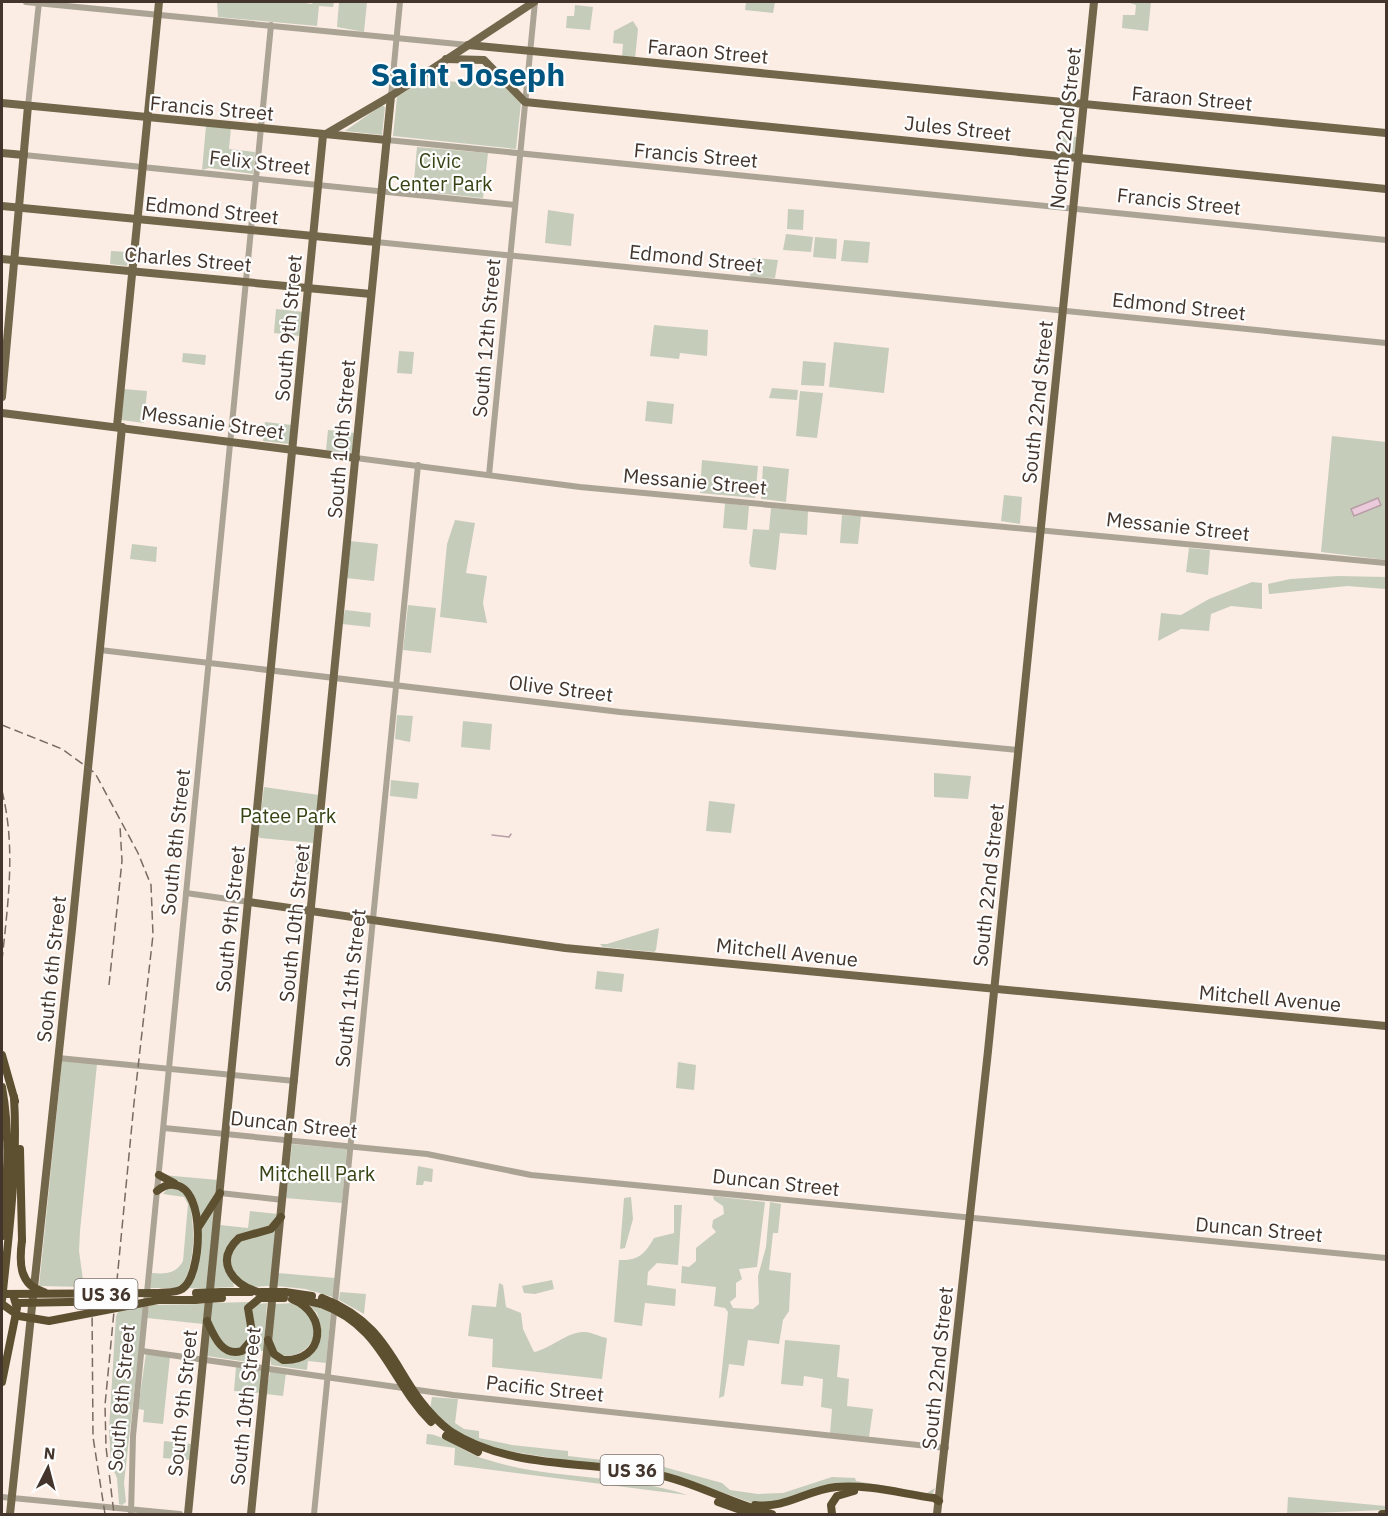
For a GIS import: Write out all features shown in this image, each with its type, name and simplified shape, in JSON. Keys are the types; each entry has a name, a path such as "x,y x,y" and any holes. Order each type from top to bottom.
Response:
{"highway":[{"path":"2,1055 14,1097 22,1171 21,1266 25,1280 36,1289 54,1298"},
{"path":"2,1087 9,1156 2,1236"},
{"path":"14,1097 14,1183 2,1303 19,1316 49,1321 159,1297 179,1290 188,1283 194,1268 197,1232 195,1204 187,1191 159,1175"},
{"path":"2,1137 4,1101"},
{"path":"158,1191 165,1186 178,1185"},
{"path":"197,1232 204,1214 220,1193"},
{"path":"207,1321 220,1346 232,1353 248,1347 253,1338 248,1308 260,1294 240,1285 232,1278 228,1268 228,1254 239,1238 271,1229 281,1217"},
{"name":"US 36","path":"2,1294 54,1298 260,1294 322,1301 343,1307 375,1332 425,1407 448,1433 471,1450 499,1458 650,1479 694,1492 752,1515"},
{"path":"2,1382 17,1303 12,1294"},
{"path":"268,1340 274,1354 283,1360 301,1357 315,1344 318,1331 315,1317 306,1305 287,1296"},
{"name":"US 36","path":"2,1303 54,1298"},
{"name":"US 36","path":"448,1433 500,1453 650,1473 772,1515"},
{"path":"712,1493 763,1506 785,1504 821,1490 842,1487 934,1498 939,1501"},
{"path":"832,1515 833,1500 850,1491 939,1501"},
{"path":"736,1509 745,1515"},
{"path":"1382,1515 1386,1514"}],"main road":[{"name":"South 6th Street","path":"10,1515 100,650 136,219 159,2"},
{"path":"324,135 391,96 535,2"},
{"name":"North 22nd Street","path":"1068,259 1094,2"},
{"name":"Faraon Street","path":"468,45 1386,133"},
{"path":"446,59 484,60 525,102"},
{"name":"South 10th Street","path":"251,1515 391,96"},
{"name":"Jules Street","path":"525,102 1386,189"},
{"name":"Francis Street","path":"2,103 387,140"},
{"path":"2,397 28,106"},
{"name":"South 9th Street","path":"188,1515 324,135"},
{"name":"Felix Street","path":"2,153 24,155"},
{"name":"Edmond Street","path":"2,206 376,242"},
{"name":"Charles Street","path":"2,259 371,294"},
{"name":"South 22nd Street","path":"937,1515 994,990 1068,259"},
{"name":"Messanie Street","path":"2,413 119,426 356,458"},
{"name":"Mitchell Avenue","path":"249,902 565,948 722,961 994,990 1386,1026"}],"street":[{"name":"Faraon Street","path":"27,2 468,45"},
{"path":"28,106 39,2"},
{"path":"391,96 400,2"},
{"name":"South 12th Street","path":"489,474 535,2"},
{"name":"South 8th Street","path":"130,1512 142,1351 271,25"},
{"name":"Francis Street","path":"387,140 1386,240"},
{"name":"Felix Street","path":"24,155 515,205"},
{"name":"Edmond Street","path":"376,242 1386,343"},
{"name":"Messanie Street","path":"356,458 580,486 1386,563"},
{"name":"South 11th Street","path":"314,1515 418,465"},
{"name":"Olive Street","path":"100,650 620,712 1018,750"},
{"name":"Mitchell Avenue","path":"186,893 249,902"},
{"path":"58,1058 295,1081"},
{"name":"Duncan Street","path":"164,1128 441,1156 528,1175 1386,1258"},
{"path":"220,1193 283,1200"},
{"name":"Pacific Street","path":"142,1351 453,1395 946,1448"},
{"path":"2,1497 130,1512 180,1515"}],"green space":[{"path":"217,2 312,4 313,2 334,2 333,7 319,6 317,26 218,17"},
{"path":"339,2 367,2 364,32 337,27"},
{"path":"746,2 775,2 773,13 745,10"},
{"path":"1127,2 1151,2 1148,31 1122,28 1123,15 1135,15 1136,5"},
{"path":"575,5 593,7 590,30 566,28 567,16 574,16"},
{"path":"633,21 638,29 635,59 622,57 623,44 613,43 614,31"},
{"name":"Civic Center Park","path":"426,77 443,78 444,81 504,85 521,103 516,149 393,136 397,97"},
{"path":"382,105 385,107 382,135 345,131"},
{"path":"206,126 231,128 229,149 255,152 253,174 209,168 202,170"},
{"path":"1058,135 1077,137 1075,153 1057,152"},
{"name":"Civic Center Park","path":"417,147 488,153 483,198 413,191"},
{"path":"788,209 804,210 803,230 787,229"},
{"path":"548,210 574,214 571,246 545,243"},
{"path":"786,234 813,237 811,252 783,250"},
{"path":"815,237 837,239 836,259 813,257"},
{"path":"844,240 870,242 868,263 841,261"},
{"path":"111,251 129,252 127,266 110,264"},
{"path":"751,258 778,260 775,278 750,277"},
{"path":"276,309 303,312 300,336 274,333"},
{"path":"654,325 708,330 707,356 680,353 679,359 650,356"},
{"path":"834,342 889,348 884,393 829,387"},
{"path":"399,351 414,352 412,374 397,373"},
{"path":"183,353 206,355 205,365 182,362"},
{"path":"803,361 826,363 824,386 801,385"},
{"path":"772,388 798,390 797,400 769,398"},
{"path":"124,389 147,391 144,423 121,420"},
{"path":"800,391 823,393 817,438 796,436"},
{"path":"647,401 674,404 672,424 645,421"},
{"path":"265,422 292,425 289,444 263,441"},
{"path":"328,430 355,433 352,453 326,450"},
{"path":"1332,436 1386,442 1386,560 1321,552"},
{"path":"702,460 758,466 755,498 700,493"},
{"path":"763,466 789,469 786,502 761,499"},
{"path":"1004,495 1022,497 1020,524 1001,521"},
{"path":"725,503 749,506 747,530 723,528"},
{"path":"771,508 808,511 807,535 780,533 776,570 751,567 749,563 753,529 769,530"},
{"path":"842,515 861,516 858,544 840,543"},
{"path":"455,520 475,523 466,573 487,576 483,603 487,623 440,617 447,544"},
{"path":"350,541 378,544 374,581 346,578"},
{"path":"132,544 157,547 156,562 130,559"},
{"path":"1189,548 1210,550 1208,575 1186,572"},
{"path":"1338,576 1386,577 1386,589 1347,586 1269,594 1268,584 1290,579"},
{"path":"1252,582 1262,583 1262,609 1231,606 1211,614 1209,631 1181,629 1158,641 1161,613 1181,615 1209,599"},
{"path":"408,605 436,608 431,653 403,650"},
{"path":"345,610 371,613 370,627 342,624"},
{"path":"397,715 413,716 410,742 395,739"},
{"path":"463,721 492,724 490,750 461,747"},
{"path":"934,773 971,776 968,799 934,797"},
{"path":"391,780 419,783 417,799 390,796"},
{"name":"Patee Park","path":"264,787 319,795 314,843 260,838 258,835"},
{"path":"709,801 735,804 731,833 706,831"},
{"path":"297,851 311,853 309,874 294,873"},
{"path":"659,928 654,952 603,947 600,944 607,944"},
{"path":"597,971 624,974 622,992 595,989"},
{"path":"62,1061 97,1064 80,1231 79,1251 84,1287 39,1286"},
{"path":"678,1062 696,1065 694,1090 676,1088"},
{"name":"Mitchell Park","path":"292,1144 347,1149 342,1203 286,1198"},
{"path":"418,1166 433,1169 432,1182 424,1181 423,1185 416,1185"},
{"path":"163,1175 218,1180 215,1193 199,1221 193,1197 184,1187"},
{"path":"170,1186 189,1196 193,1230 191,1263 183,1285 174,1288 150,1288 152,1273 170,1272 183,1261 188,1204 184,1197 163,1194"},
{"path":"713,1196 765,1202 757,1267 739,1269 742,1279 736,1283 736,1297 730,1302 733,1308 753,1309 759,1304 758,1276 766,1247 770,1202 781,1204 778,1233 773,1233 769,1270 791,1273 789,1311 783,1320 779,1344 748,1340 744,1366 729,1364 724,1396 719,1398 728,1312 725,1308 714,1306 716,1287 681,1283 682,1266 689,1267 696,1261 696,1248 716,1232 712,1227 713,1220 724,1214 723,1206 714,1200"},
{"path":"631,1197 633,1219 625,1248 620,1249 624,1198"},
{"path":"215,1204 207,1289 187,1288 199,1234"},
{"path":"674,1205 682,1205 678,1265 657,1263 648,1272 647,1285 676,1289 675,1306 645,1303 642,1326 614,1322 619,1260 636,1258 644,1252 654,1238 674,1233"},
{"path":"250,1211 278,1214 274,1224 248,1232 227,1252 234,1287 213,1288 220,1225 248,1228"},
{"path":"277,1226 270,1286 253,1286 241,1282 232,1266 234,1248 246,1237"},
{"path":"278,1273 335,1278 333,1297 305,1289 277,1286"},
{"path":"552,1280 554,1289 535,1294 524,1293 522,1286"},
{"path":"499,1283 503,1285 506,1307 521,1313 523,1329 534,1352 576,1333 589,1332 607,1338 602,1379 492,1367 493,1339 468,1336 472,1305 496,1307"},
{"path":"340,1292 366,1294 364,1314 339,1300"},
{"path":"249,1302 251,1335 237,1351 221,1344 211,1321 212,1303"},
{"path":"267,1303 264,1351 257,1351 248,1362 207,1356 209,1332 214,1341 244,1353 249,1349 255,1333 252,1308 258,1304"},
{"path":"293,1303 309,1310 316,1335 301,1352 279,1356 271,1341 275,1304"},
{"path":"205,1304 203,1324 147,1318 149,1305"},
{"path":"308,1304 331,1312 326,1363 308,1361 307,1370 271,1365 270,1352 274,1358 304,1358 321,1326 317,1313"},
{"path":"144,1305 124,1483 126,1502 122,1505 119,1504 117,1478 111,1465 109,1429 116,1316 119,1310"},
{"path":"785,1340 840,1345 837,1377 849,1379 847,1406 873,1409 869,1437 830,1434 832,1409 821,1407 823,1379 804,1376 803,1386 781,1384"},
{"path":"146,1353 170,1357 163,1424 143,1422 144,1410 138,1409"},
{"path":"236,1367 262,1371 260,1393 234,1391"},
{"path":"270,1371 286,1373 283,1396 266,1394"},
{"path":"432,1397 458,1399 455,1423 464,1429 479,1431 479,1438 512,1445 568,1451 568,1456 664,1467 722,1483 730,1490 758,1494 783,1493 832,1477 855,1478 856,1481 927,1493 935,1488 932,1495 859,1486 788,1501 755,1504 684,1479 495,1449 461,1435 430,1409"},
{"path":"427,1434 441,1437 478,1456 510,1466 637,1483 687,1495 454,1465 455,1448 426,1444"},
{"path":"164,1441 191,1444 190,1460 163,1458"},
{"path":"1288,1497 1386,1506 1386,1510 1287,1514"}],"shaded area":[{"path":"1378,498 1381,505 1354,516 1351,509"}],"waterway":[{"path":"492,835 509,837 511,834"}],"railway":[{"path":"2,725 62,749 95,773 138,853 151,885 153,935 134,1103 105,1405 106,1447 114,1514"},
{"path":"2,791 10,854 2,960"},
{"path":"109,985 122,861 120,826"},
{"path":"92,1304 93,1437 105,1514"}],"district":[{"name":"Saint Joseph","path":"468,74"}]}
